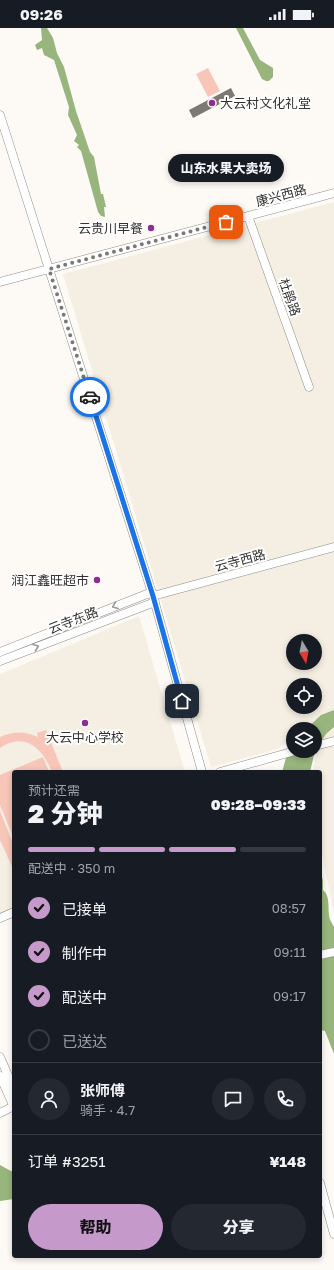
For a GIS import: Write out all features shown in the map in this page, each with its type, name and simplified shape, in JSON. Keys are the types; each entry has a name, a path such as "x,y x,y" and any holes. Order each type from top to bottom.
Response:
{"street":[{"path":"0,115 153,597 201,770"},
{"name":"康兴西路","path":"0,282 334,193"},
{"name":"杜鹃路","path":"248,216 310,387"},
{"name":"云寺西路","path":"153,597 334,547"},
{"name":"云寺东路","path":"0,652 153,597"},
{"name":"云寺东路","path":"0,661 153,597"},
{"path":"227,770 286,753"},
{"path":"0,918 12,913"},
{"path":"322,955 334,952"},
{"path":"0,1057 12,1084"},
{"path":"0,1076 12,1102"},
{"path":"0,1113 12,1107"},
{"path":"322,1190 334,1234"}],"shaded area":[{"path":"41,28 47,28 53,38 57,53 64,67 76,111 90,152 94,157 101,194 103,194 106,207 104,207 105,217 101,216 98,212 81,151 77,147 79,145 74,141 77,135 68,115 69,107 54,60 44,55 42,48 37,50 35,45 42,40"},
{"path":"236,28 243,28 260,60 273,68 273,77 269,81 262,79"},
{"path":"208,68 220,91 208,97 196,74"},
{"path":"334,202 334,914 322,854 322,770 313,770 315,758 322,758 322,722 286,722 286,742 278,749 211,767 63,274"},
{"name":"大云中心学校","path":"139,616 184,770 12,770 12,909 0,914 0,674"},
{"path":"334,710 334,727 326,734 322,740 322,722 314,722 321,715"},
{"path":"46,730 62,770 51,770 44,756 32,745 25,742 17,741 0,748 0,737 19,732 38,737 37,733"},
{"path":"43,757 48,770 12,770 12,834 0,805 0,775"},
{"path":"286,758 313,758 310,770 283,770"},
{"path":"0,811 12,841 12,867 0,840"},
{"path":"322,877 323,890 328,898 330,918 334,927 334,1054 325,1031 322,1030"},
{"path":"0,1165 12,1171 12,1199 0,1201"}],"building":[{"name":"大云村文化礼堂","path":"231,88 235,96 193,118 189,110"}],"way so far":[{"path":"90,397 49,269 226,222"}],"place":[{"name":"大云村文化礼堂","path":"212,103"},
{"name":"山东水果大卖场","path":"226,222"},
{"name":"云贵川早餐","path":"151,228"},
{"name":"润江鑫旺超市","path":"97,580"},
{"name":"大云中心学校","path":"85,723"}],"route":[{"path":"90,397 153,596 182,701"}]}
